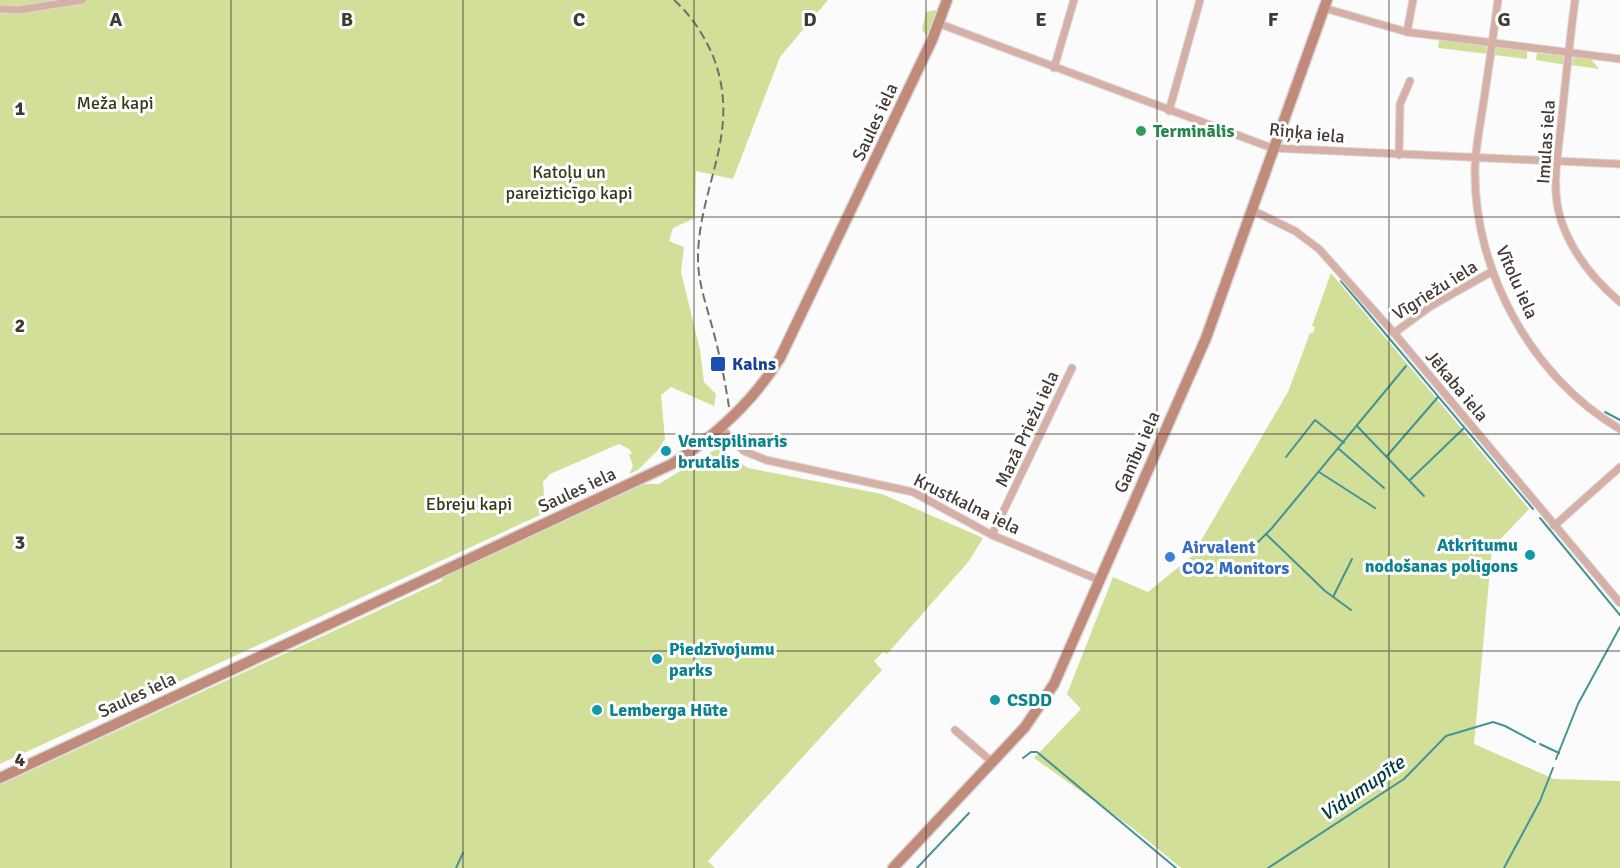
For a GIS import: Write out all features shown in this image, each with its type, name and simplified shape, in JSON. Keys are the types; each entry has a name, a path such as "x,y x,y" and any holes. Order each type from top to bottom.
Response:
{"street":[{"path":"0,9 18,10 82,0"},
{"name":"Saules iela","path":"0,778 660,470 690,452 721,428 751,399 780,358 940,24 948,0"},
{"path":"1054,68 1074,0"},
{"path":"1169,111 1200,0"},
{"path":"1407,32 1413,0"},
{"name":"Vītolu iela","path":"1498,0 1475,158 1478,219 1493,271 1521,329 1538,355 1586,405 1620,429"},
{"name":"Imulas iela","path":"1575,0 1557,161 1560,216 1574,248 1590,274 1620,302"},
{"path":"1326,4 1407,32 1620,59"},
{"name":"Ganību iela","path":"893,868 1025,727 1048,694 1206,338 1272,148 1326,4"},
{"name":"Riņķa iela","path":"940,24 1272,148 1620,164"},
{"path":"1399,155 1400,104 1410,81"},
{"name":"Jēkaba iela","path":"1252,210 1295,231 1319,249 1394,333 1620,603"},
{"name":"Vīgriežu iela","path":"1394,333 1431,306 1493,271"},
{"name":"Mazā Priežu iela","path":"992,535 1072,368"},
{"name":"Krustkalna iela","path":"721,428 744,451 766,460 913,492 992,535 1100,580"},
{"path":"1554,526 1620,467"},
{"path":"956,730 992,762"}],"green space":[{"path":"0,0 828,0 780,57 733,179 696,171 695,218 673,228 669,241 684,247 681,272 700,350 704,382 716,394 714,406 671,387 661,395 665,439 657,451 638,470 629,474 633,466 629,455 632,453 619,444 550,474 543,482 544,496 552,504 564,504 0,764"},
{"path":"940,10 929,38 922,30 926,12"},
{"path":"1439,40 1486,46 1488,54 1438,48"},
{"path":"1496,47 1527,51 1527,59 1494,55"},
{"path":"1537,53 1563,56 1566,65 1536,60"},
{"path":"1573,58 1591,59 1599,69 1571,65"},
{"path":"1331,273 1529,509 1492,548 1474,744 1554,779 1620,781 1620,868 1181,868 1135,830 1034,758 1081,709 1067,694 1113,577 1148,592 1192,556 1288,392 1310,333 1313,333 1315,327 1312,326"},
{"name":"Piedzīvojumu parks","path":"718,448 748,468 882,494 983,538 969,561 887,654 883,652 874,661 882,670 708,861 715,868 0,868 0,785 442,581 443,576 640,484 659,484"}],"waterway":[{"path":"1341,281 1533,509"},
{"path":"1249,551 1272,528 1406,366"},
{"path":"1387,456 1438,397"},
{"path":"1605,412 1620,420"},
{"path":"1286,457 1315,420 1344,443"},
{"path":"1357,426 1424,496"},
{"path":"1410,480 1464,428"},
{"path":"1339,449 1384,488"},
{"path":"1319,472 1375,508"},
{"path":"1540,518 1620,615"},
{"path":"1266,534 1325,591 1351,610"},
{"path":"1333,597 1352,559"},
{"name":"Vidumupīte","path":"1556,759 1578,704 1620,627"},
{"name":"Vidumupīte","path":"1268,868 1404,779 1446,736 1493,722 1535,742"},
{"name":"Vidumupīte","path":"1540,744 1559,753"},
{"name":"Vidumupīte","path":"1023,758 1031,752 1037,752 1176,868"},
{"path":"1504,868 1540,801 1553,768"},
{"path":"917,868 969,813"},
{"path":"456,868 463,853"}],"railway":[{"path":"674,0 706,40 721,84 723,110 721,135 700,232 698,268 718,349 729,407"}],"place":[{"name":"Terminālis","path":"1141,131"},
{"name":"Kalns","path":"718,364"},
{"name":"Ventspilinaris brutalis","path":"666,451"},
{"name":"Atkritumu nodošanas poligons","path":"1530,555"},
{"name":"Airvalent CO2 Monitors","path":"1170,557"},
{"name":"Piedzīvojumu parks","path":"657,659"},
{"name":"CSDD","path":"995,700"},
{"name":"Lemberga Hūte","path":"597,710"}],"park label":[{"name":"Meža kapi","path":"115,103"},
{"name":"Katoļu un pareizticīgo kapi","path":"569,182"},
{"name":"Ebreju kapi","path":"469,504"}]}
